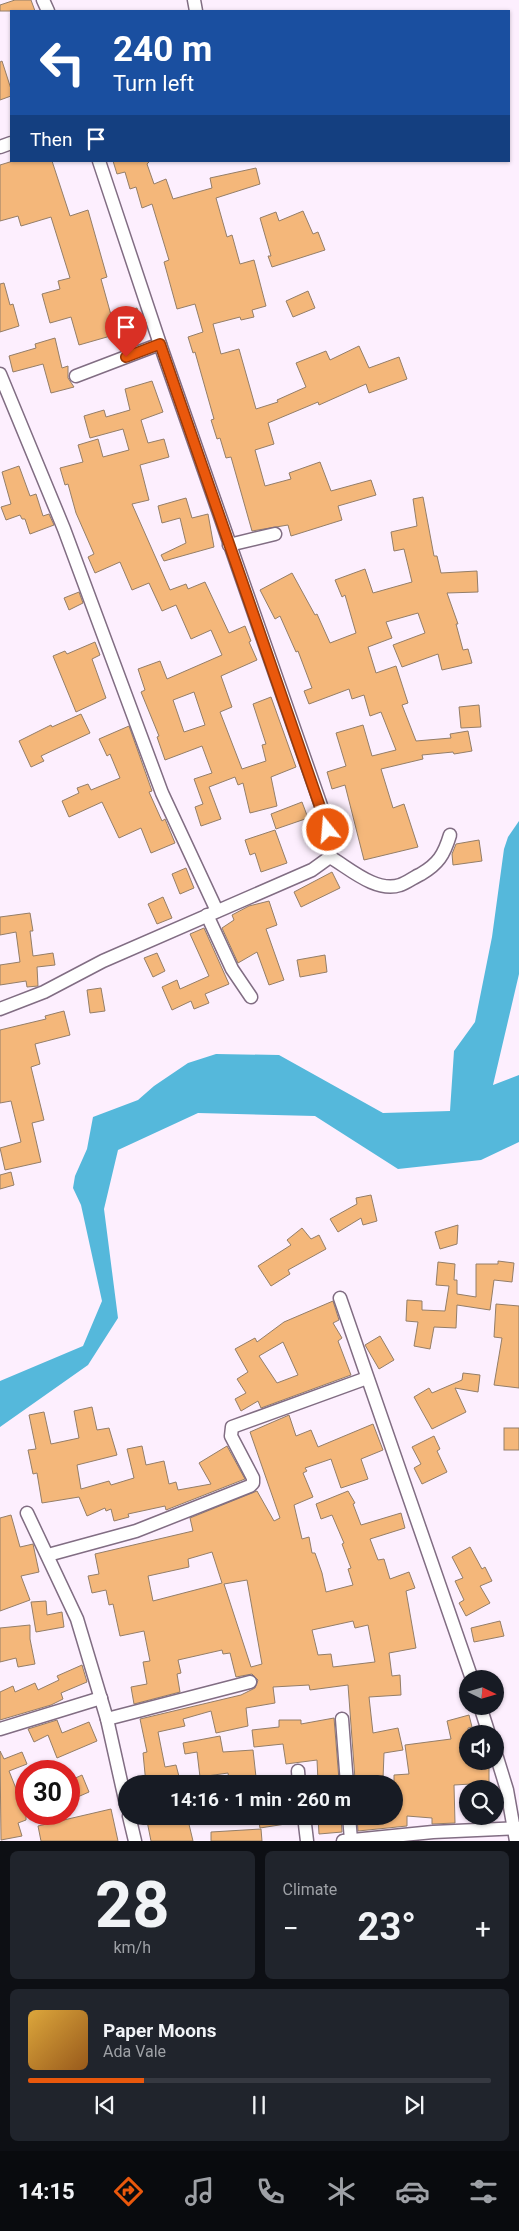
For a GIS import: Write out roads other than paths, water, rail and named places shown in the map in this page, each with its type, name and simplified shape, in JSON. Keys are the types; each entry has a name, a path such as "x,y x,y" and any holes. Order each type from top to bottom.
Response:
{"street":[{"path":"99,162 229,545 325,817 331,843 330,857"},
{"path":"76,376 160,344"},
{"path":"0,374 64,529 162,793 212,913 232,969 251,997"},
{"path":"229,545 275,534"},
{"path":"330,857 363,877 384,886 401,885 435,866 446,850 450,835"},
{"path":"0,1009 44,992 116,956 312,870 330,857"},
{"path":"340,1298 469,1670"},
{"path":"48,1556 136,1532 250,1486 253,1483 253,1478 231,1436 232,1427 367,1378"},
{"path":"27,1512 77,1619 107,1719 120,1775"},
{"path":"107,1719 250,1682"},
{"path":"0,1729 101,1698"},
{"path":"342,1719 345,1775"},
{"path":"501,1770 517,1828 516,1841"},
{"path":"131,1825 135,1841"},
{"path":"305,1825 307,1841"},
{"path":"348,1825 347,1840 434,1837 517,1828"}],"water":[{"path":"519,821 519,974 493,1085 519,1075 519,1142 481,1160 398,1169 315,1116 198,1113 118,1150 104,1209 118,1318 88,1365 0,1427 0,1381 83,1346 102,1301 81,1205 73,1188 75,1176 87,1149 93,1117 138,1100 154,1086 188,1063 216,1054 279,1055 383,1113 450,1111 454,1051 475,1022 492,937 504,849 508,837"}]}
